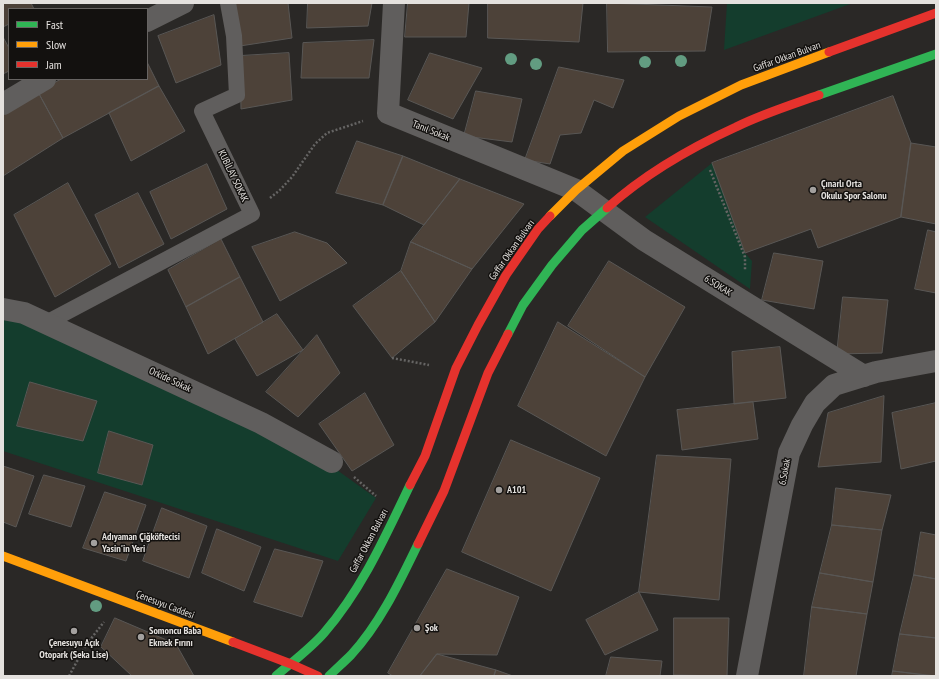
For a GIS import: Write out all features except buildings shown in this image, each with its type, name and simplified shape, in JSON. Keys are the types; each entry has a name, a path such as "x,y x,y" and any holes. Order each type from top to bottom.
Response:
{"main road":[{"name":"Gaffar Okkan Bulvarı","path":"276,676 323,634 355,592 367,572 425,456 456,368 478,325 506,275 538,229 576,190 623,152 679,116 741,85 936,13"},
{"path":"329,676 356,649 375,624 397,587 444,491 488,373 523,305 552,265 582,230 649,175 687,152 737,126 824,93 936,54"},
{"name":"Çenesuyu Caddesi","path":"3,556 291,664 318,676"}],"street":[{"path":"148,20 183,3"},
{"path":"388,114 394,3"},
{"path":"3,104 43,80"},
{"name":"Tanıl Sokak","path":"388,114 576,190"},
{"name":"6.SOKAK","path":"576,190 644,240 864,376"},
{"name":"Orkide Sokak","path":"3,309 24,313 46,323 261,423 332,462"},
{"name":"6.Sokak","path":"748,676 789,453 802,424 815,403 834,385 876,372 936,361"}],"lane":[{"name":"KUBİLAY SOKAK","path":"46,323 252,214 202,111 237,95 234,36 228,3"}],"path":[{"path":"252,214 280,190 292,177 315,144 327,133 388,114"},
{"path":"708,166 745,257 745,269 742,283 735,297"},
{"path":"392,358 430,365"},
{"path":"332,462 352,476 378,498"},
{"path":"69,676 86,646 114,610 118,599"}],"green space":[{"path":"727,3 853,3 724,50"},
{"path":"712,163 745,253 752,261 750,289 645,217"},
{"path":"3,313 330,465 376,498 338,561 3,451"}],"traffic: fast":[{"path":"819,95 936,54"},
{"path":"508,334 523,305 552,265 582,230 607,208"},
{"path":"276,676 319,639 350,599 372,562 410,485"},
{"path":"329,676 351,655 371,630 389,602 418,544"}],"traffic: slow":[{"path":"550,216 576,190 623,151 679,116 741,85 829,52"},
{"path":"3,556 233,642"}],"traffic: jam":[{"path":"829,52 936,13"},
{"path":"607,208 652,173 685,153 756,118 819,95"},
{"path":"410,485 425,456 456,368 478,325 506,275 538,229 550,216"},
{"path":"418,544 444,491 488,373 508,334"},
{"path":"233,642 318,676"}],"place":[{"name":"Çınarlı Orta Okulu Spor Salonu","path":"813,190"},
{"name":"A101","path":"499,490"},
{"name":"Adıyaman Çiğköftecisi Yasin'in Yeri","path":"94,543"},
{"name":"Şok","path":"417,628"},
{"name":"Çenesuyu Açık Otopark (Seka Lise)","path":"74,631"},
{"name":"Somoncu Baba Ekmek Fırını","path":"141,637"}]}
